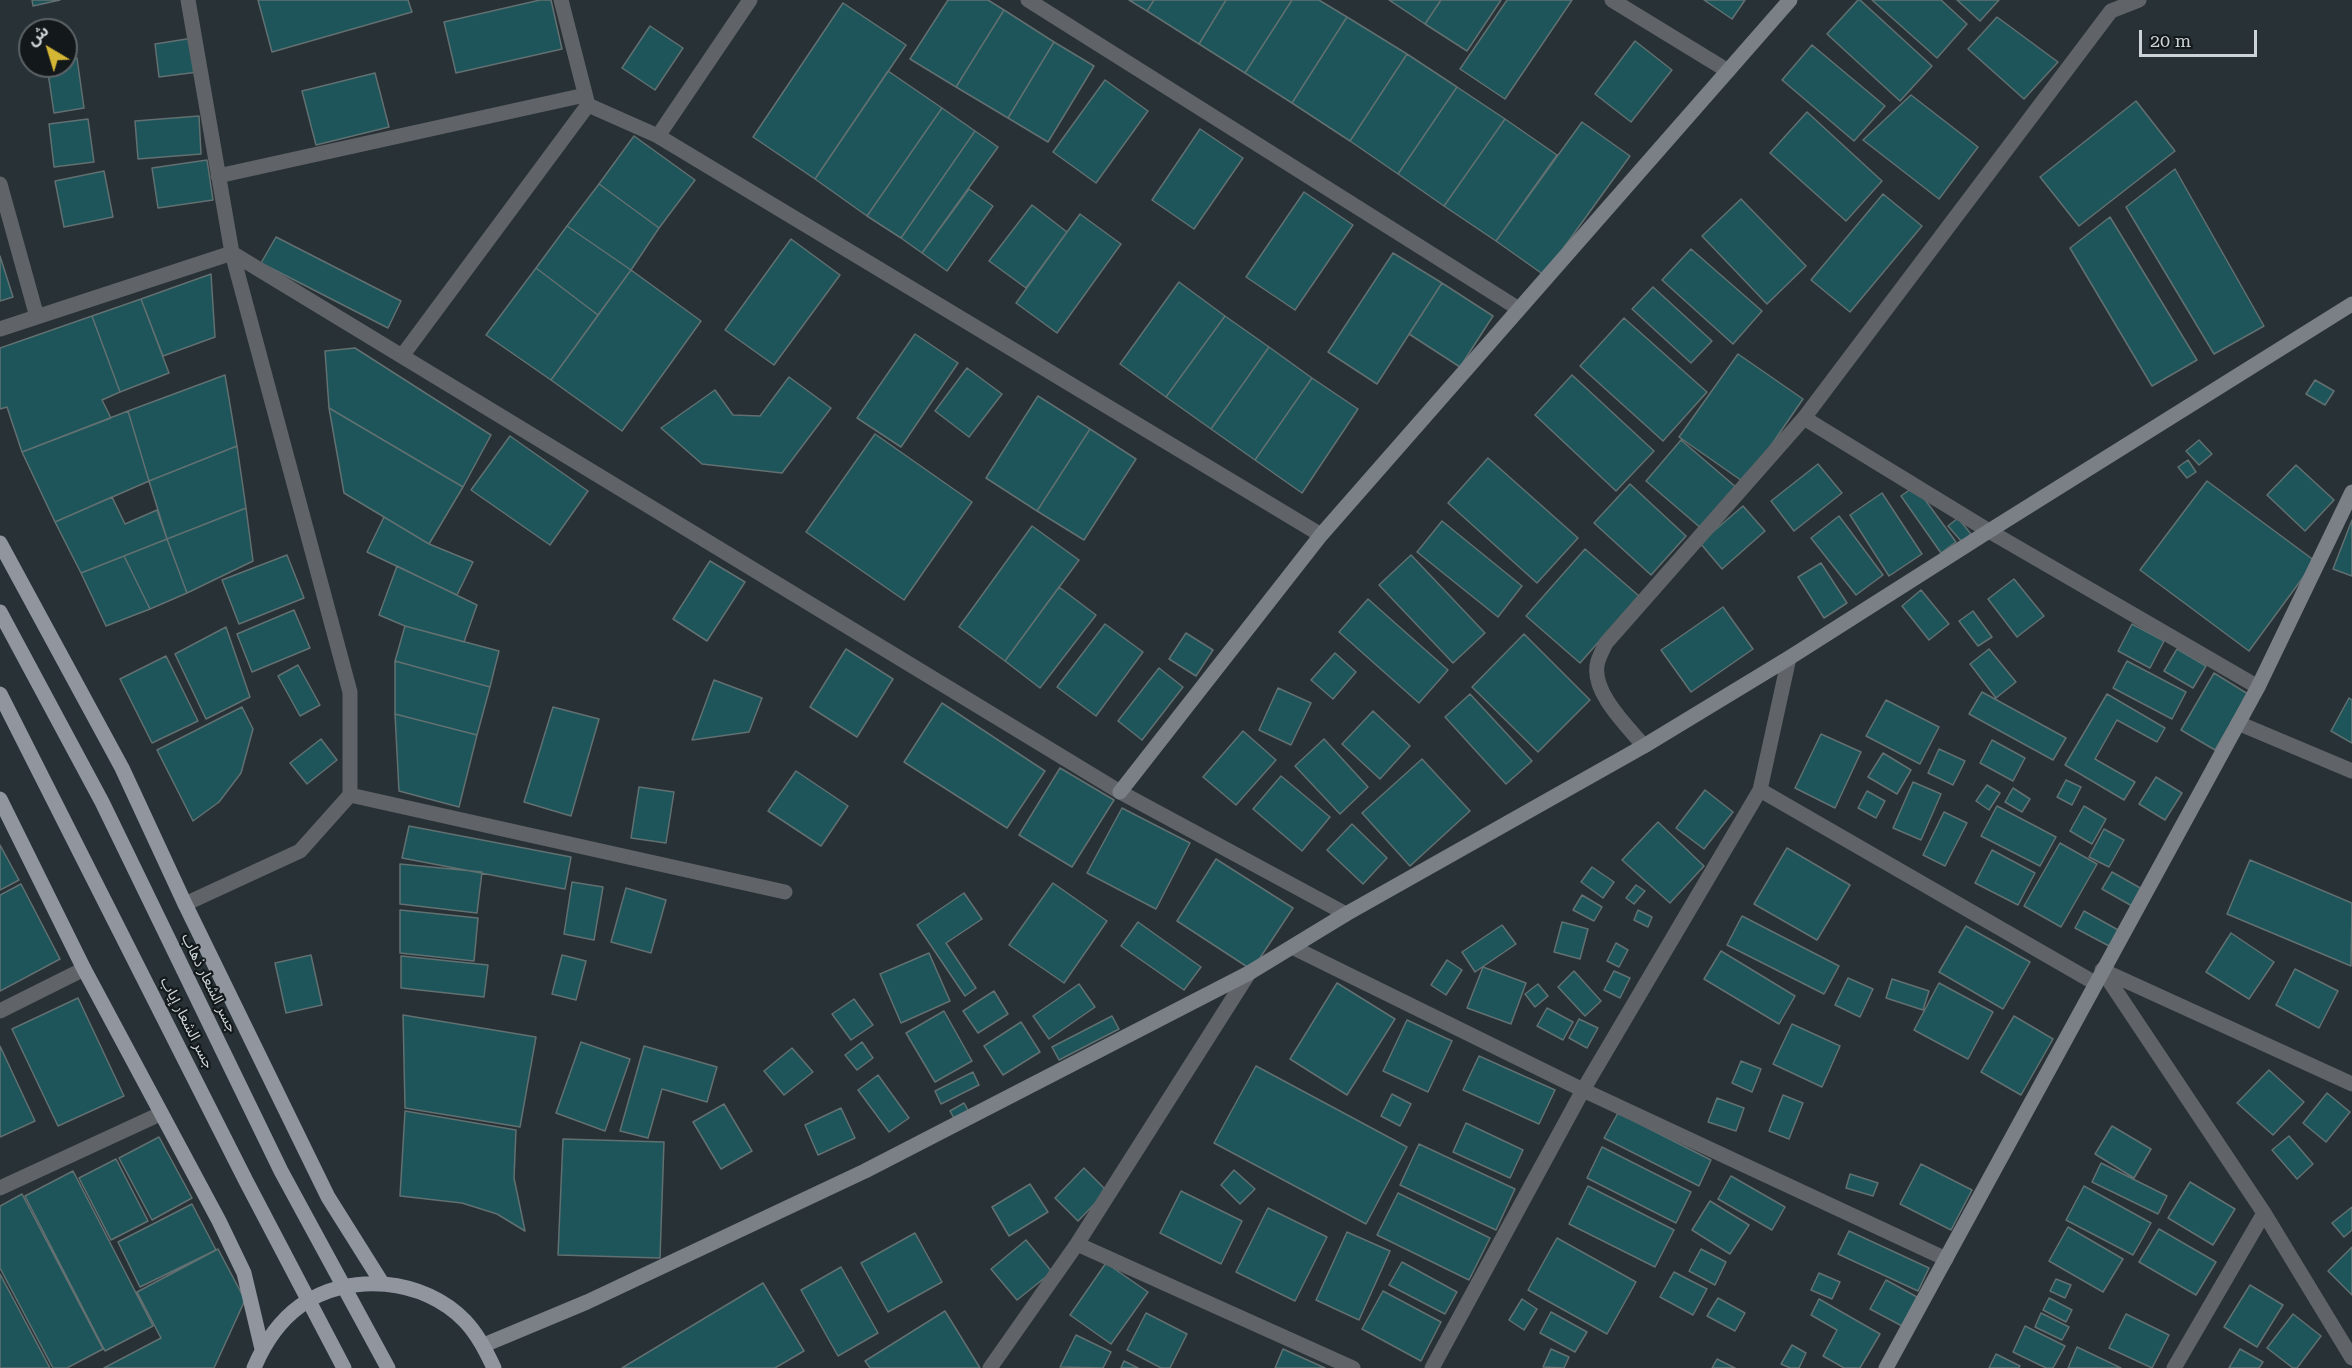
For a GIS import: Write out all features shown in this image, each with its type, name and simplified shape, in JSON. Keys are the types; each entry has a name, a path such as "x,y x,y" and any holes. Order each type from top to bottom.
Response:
{"main road":[{"path":"1120,792 1321,535 1790,0"},
{"path":"483,1345 587,1302 865,1171 1249,974 1346,914 1644,747 2352,304"},
{"path":"1886,1368 2098,976 2258,687 2352,492"},
{"path":"0,543 122,768 185,904 328,1197 382,1283"},
{"name":"جسر الشعار ذهاب","path":"0,612 102,802 281,1171 388,1368"},
{"name":"جسر الشعار إياب","path":"0,694 235,1160 344,1368"},
{"path":"0,799 84,969 219,1221 244,1274 262,1348"},
{"path":"254,1368 262,1348 279,1325 301,1306 326,1293 345,1287 382,1283 413,1289 441,1302 465,1320 483,1345 494,1368"}],"street":[{"path":"185,904 300,851 350,795 350,692 232,253 188,0"},
{"path":"561,0 587,100"},
{"path":"658,136 750,0"},
{"path":"1028,0 1519,309"},
{"path":"1612,0 1728,71"},
{"path":"1644,747 1607,702 1596,679 1597,662 1606,644 1804,418 2111,11 2139,0"},
{"path":"218,177 587,100 658,136 1321,535"},
{"path":"402,356 587,100"},
{"path":"0,184 37,317"},
{"path":"0,329 232,253 1120,792 1346,914"},
{"path":"1804,418 1989,531 2258,687"},
{"path":"1432,1368 1583,1090 1760,790 1789,658"},
{"path":"2238,723 2352,771"},
{"path":"1760,790 2098,976 2352,1084"},
{"path":"350,795 785,892"},
{"path":"1292,947 1583,1090 1946,1259"},
{"path":"0,1011 84,969"},
{"path":"990,1368 1077,1244 1249,974"},
{"path":"2098,976 2264,1212 2352,1358"},
{"path":"0,1188 160,1114"},
{"path":"2174,1368 2264,1212"},
{"path":"1077,1244 1353,1368"}],"building":[{"path":"32,0 60,0 33,6"},
{"path":"258,0 408,0 412,12 272,52"},
{"path":"540,0 551,0 562,49 456,73 444,22"},
{"path":"948,0 988,0 1004,10 956,87 910,59"},
{"path":"1129,0 1154,0 1147,11"},
{"path":"1154,0 1226,0 1199,44 1147,11"},
{"path":"1226,0 1292,0 1245,73 1199,44"},
{"path":"1292,0 1319,0 1347,17 1292,103 1245,73"},
{"path":"1389,0 1441,0 1425,24"},
{"path":"1441,0 1501,0 1467,51 1425,24"},
{"path":"1507,0 1572,0 1505,99 1460,69"},
{"path":"1704,0 1745,0 1732,19"},
{"path":"1858,0 1932,66 1900,101 1827,34"},
{"path":"1872,0 1941,0 1967,24 1937,58"},
{"path":"1957,0 1999,0 1980,21"},
{"path":"843,3 906,45 815,179 753,137"},
{"path":"1004,10 1054,42 1008,118 956,87"},
{"path":"1347,17 1407,54 1350,141 1292,103"},
{"path":"1997,17 2058,62 2024,99 1968,49"},
{"path":"650,26 683,48 655,90 622,68"},
{"path":"193,38 198,72 159,77 155,44"},
{"path":"1635,41 1672,70 1631,122 1595,94"},
{"path":"1054,42 1094,66 1048,142 1008,118"},
{"path":"1812,45 1885,106 1854,141 1782,80"},
{"path":"1407,54 1457,87 1398,174 1350,141"},
{"path":"78,65 84,108 54,113 49,78 78,78"},
{"path":"888,71 942,108 867,216 815,179"},
{"path":"375,73 389,127 316,145 302,91"},
{"path":"1105,80 1148,111 1096,183 1053,152"},
{"path":"1457,87 1505,119 1444,206 1398,174"},
{"path":"1911,95 1978,147 1939,199 1863,140"},
{"path":"2136,101 2175,151 2079,226 2040,177"},
{"path":"942,108 975,131 901,238 867,216"},
{"path":"1807,112 1882,181 1846,221 1770,153"},
{"path":"199,116 201,154 138,159 135,121"},
{"path":"88,119 94,162 54,167 49,124"},
{"path":"1505,119 1557,155 1496,241 1444,206"},
{"path":"1582,122 1630,156 1544,275 1496,241"},
{"path":"1200,129 1243,158 1194,229 1152,200"},
{"path":"975,131 998,147 922,253 901,238"},
{"path":"634,136 695,180 659,228 599,184"},
{"path":"207,160 213,200 158,208 152,168"},
{"path":"2175,169 2264,326 2214,354 2126,207"},
{"path":"104,171 113,217 64,227 55,181"},
{"path":"599,184 659,228 631,270 567,226"},
{"path":"969,189 993,206 947,271 922,253"},
{"path":"1304,192 1353,225 1295,310 1246,277"},
{"path":"1883,194 1922,226 1850,312 1811,280"},
{"path":"1741,199 1806,266 1767,304 1702,236"},
{"path":"1032,205 1067,232 1026,288 989,261"},
{"path":"1080,214 1121,244 1057,333 1016,303"},
{"path":"2110,217 2197,360 2152,386 2070,248"},
{"path":"567,226 631,270 598,315 536,268"},
{"path":"276,237 401,301 388,328 261,263"},
{"path":"791,239 840,275 774,365 725,330"},
{"path":"1691,249 1762,311 1733,344 1662,280"},
{"path":"1393,253 1442,283 1377,384 1328,352"},
{"path":"0,256 13,297 0,301"},
{"path":"536,268 598,315 551,380 486,335"},
{"path":"631,270 701,321 622,431 551,380"},
{"path":"211,274 215,337 163,356 141,299"},
{"path":"1179,282 1225,316 1166,397 1120,364"},
{"path":"1442,283 1493,316 1460,367 1409,334"},
{"path":"1653,287 1712,341 1691,363 1632,309"},
{"path":"141,299 169,373 120,392 92,316"},
{"path":"92,316 120,392 102,400 111,418 22,452 7,407 0,409 0,348"},
{"path":"1225,316 1269,347 1211,429 1166,397"},
{"path":"1624,318 1707,392 1663,441 1580,366"},
{"path":"915,334 958,363 901,447 857,418"},
{"path":"1269,347 1312,378 1255,460 1211,429"},
{"path":"355,348 491,435 463,487 329,408 325,351"},
{"path":"1738,354 1803,399 1745,483 1679,437"},
{"path":"967,368 1002,394 969,437 935,411"},
{"path":"225,375 237,446 149,481 128,411"},
{"path":"1572,375 1654,451 1616,491 1535,415"},
{"path":"789,377 831,408 782,473 702,464 661,428 715,390 733,415 760,416"},
{"path":"1312,378 1358,409 1302,493 1255,460"},
{"path":"2315,380 2334,391 2325,405 2306,394"},
{"path":"1038,396 1090,429 1037,511 986,478"},
{"path":"329,408 463,487 429,544 344,493"},
{"path":"128,411 149,481 55,522 22,452"},
{"path":"1090,429 1136,459 1084,540 1037,511"},
{"path":"875,434 972,502 904,600 806,532"},
{"path":"510,436 588,491 550,545 471,490"},
{"path":"1681,440 1737,488 1702,529 1646,481"},
{"path":"2199,440 2212,454 2199,465 2186,451"},
{"path":"237,446 246,508 167,539 149,481"},
{"path":"1488,458 1578,538 1537,583 1448,503"},
{"path":"2188,460 2196,472 2187,478 2178,467"},
{"path":"1818,464 1842,493 1794,531 1771,501"},
{"path":"2296,465 2334,500 2305,531 2267,495"},
{"path":"2207,481 2315,561 2249,651 2140,570"},
{"path":"1630,484 1686,536 1651,575 1594,523"},
{"path":"1915,486 1956,542 1941,553 1901,496"},
{"path":"1882,493 1922,554 1889,576 1850,515"},
{"path":"112,497 125,524 157,510 167,539 81,573 55,522"},
{"path":"1743,506 1765,531 1722,569 1700,543"},
{"path":"246,508 253,561 187,593 167,539"},
{"path":"1839,516 1883,575 1856,595 1811,538"},
{"path":"384,517 429,544 473,562 457,595 367,552"},
{"path":"1958,518 1971,534 1962,542 1948,526"},
{"path":"2352,520 2352,576 2333,569"},
{"path":"1442,521 1522,586 1498,617 1417,552"},
{"path":"1032,526 1079,560 1005,661 959,627"},
{"path":"167,539 187,593 150,609 124,556"},
{"path":"1585,549 1639,596 1580,663 1526,616"},
{"path":"287,555 304,598 239,624 222,580"},
{"path":"1411,555 1485,633 1453,663 1379,585"},
{"path":"124,556 150,609 106,626 81,573"},
{"path":"710,561 745,582 707,641 673,619"},
{"path":"1821,563 1847,603 1824,618 1798,577"},
{"path":"397,566 477,605 464,642 405,626 379,615"},
{"path":"2014,579 2044,616 2017,637 1988,599"},
{"path":"1059,587 1096,615 1040,688 1005,661"},
{"path":"1921,590 1949,624 1929,640 1902,606"},
{"path":"1368,599 1448,670 1419,703 1339,632"},
{"path":"1723,607 1753,649 1691,692 1661,650"},
{"path":"294,610 310,648 252,672 237,634"},
{"path":"1973,611 1992,637 1978,646 1959,621"},
{"path":"1105,624 1143,652 1096,716 1057,687"},
{"path":"2132,624 2164,641 2150,668 2118,651"},
{"path":"405,626 499,651 490,687 395,661"},
{"path":"226,627 250,697 206,719 175,654"},
{"path":"1186,633 1213,650 1196,676 1169,659"},
{"path":"1524,634 1590,700 1538,752 1472,687"},
{"path":"846,649 893,679 857,737 810,707"},
{"path":"1989,649 2016,682 1996,698 1970,664"},
{"path":"2177,649 2206,666 2193,688 2164,671"},
{"path":"1335,653 1356,672 1333,699 1311,680"},
{"path":"166,656 198,721 152,743 120,679"},
{"path":"395,661 490,687 477,735 395,714"},
{"path":"2127,661 2186,692 2172,719 2113,688"},
{"path":"298,665 320,705 300,716 278,676"},
{"path":"1159,668 1183,687 1142,740 1118,721"},
{"path":"2214,673 2248,694 2215,750 2181,730"},
{"path":"714,680 762,698 749,732 692,740"},
{"path":"1278,688 1311,703 1291,745 1259,730"},
{"path":"1982,692 2066,738 2053,760 1969,714"},
{"path":"1470,694 1532,761 1506,784 1445,717"},
{"path":"2107,694 2165,728 2157,742 2117,720 2095,759 2135,782 2124,800 2065,765"},
{"path":"2349,698 2352,700 2352,743 2331,731"},
{"path":"1886,700 1939,727 1920,764 1866,736"},
{"path":"942,703 1045,771 1007,828 904,762"},
{"path":"242,707 253,729 241,773 219,802 193,821 157,750"},
{"path":"553,707 599,719 571,816 524,802"},
{"path":"1373,711 1410,746 1380,779 1342,744"},
{"path":"395,714 477,735 459,807 399,791"},
{"path":"1243,731 1276,760 1236,805 1203,777"},
{"path":"1821,734 1861,752 1835,808 1795,788"},
{"path":"321,739 337,760 307,784 290,763"},
{"path":"1324,739 1368,787 1340,814 1295,766"},
{"path":"1992,740 2025,758 2013,781 1980,763"},
{"path":"1939,749 1965,761 1953,785 1928,773"},
{"path":"1883,753 1911,770 1897,794 1868,777"},
{"path":"1422,759 1470,811 1410,866 1362,813"},
{"path":"1060,768 1114,800 1072,867 1019,835"},
{"path":"796,771 848,806 821,846 768,811"},
{"path":"1281,776 1330,817 1302,851 1253,809"},
{"path":"2156,777 2182,793 2165,820 2139,804"},
{"path":"2066,780 2081,787 2072,805 2057,797"},
{"path":"1913,782 1941,794 1921,840 1893,828"},
{"path":"1987,785 2000,793 1989,810 1976,801"},
{"path":"639,787 674,792 666,843 631,838"},
{"path":"2013,788 2030,799 2022,812 2005,802"},
{"path":"1705,790 1733,812 1704,849 1676,828"},
{"path":"1867,791 1885,801 1876,818 1858,808"},
{"path":"1997,806 2056,837 2040,866 1981,836"},
{"path":"2084,806 2106,819 2092,844 2070,831"},
{"path":"1122,808 1190,843 1156,909 1087,873"},
{"path":"1944,812 1967,823 1945,866 1923,855"},
{"path":"1658,822 1704,866 1670,903 1622,860"},
{"path":"1352,824 1387,858 1363,884 1327,850"},
{"path":"409,826 571,857 565,889 402,858"},
{"path":"2104,829 2124,840 2109,867 2089,857"},
{"path":"2060,843 2097,864 2061,927 2024,906"},
{"path":"0,845 19,880 0,890"},
{"path":"1787,848 1850,885 1817,940 1754,904"},
{"path":"1992,850 2035,873 2018,905 1975,883"},
{"path":"1216,859 1293,908 1252,970 1177,921"},
{"path":"2250,860 2352,903 2351,966 2227,914"},
{"path":"400,864 482,872 477,913 400,904"},
{"path":"1592,867 1614,882 1603,898 1581,882"},
{"path":"2112,872 2142,889 2132,906 2102,889"},
{"path":"572,882 603,887 594,940 564,934"},
{"path":"1053,883 1107,921 1064,983 1009,945"},
{"path":"21,884 60,959 0,991 0,895"},
{"path":"1636,885 1645,891 1634,904 1626,898"},
{"path":"626,888 666,900 651,953 611,942"},
{"path":"964,893 982,919 946,943 976,988 965,996 917,925"},
{"path":"1582,895 1602,907 1594,921 1573,910"},
{"path":"400,910 478,918 474,961 400,953"},
{"path":"1638,910 1652,917 1648,927 1634,920"},
{"path":"2084,911 2120,931 2111,947 2075,928"},
{"path":"1742,916 1839,966 1824,994 1727,945"},
{"path":"1138,922 1201,967 1184,990 1121,946"},
{"path":"1562,922 1588,929 1580,959 1554,952"},
{"path":"1502,925 1516,944 1475,972 1462,952"},
{"path":"1966,926 2030,962 2003,1009 1939,972"},
{"path":"2231,933 2274,962 2249,999 2206,972"},
{"path":"1616,943 1628,950 1619,967 1607,961"},
{"path":"1721,951 1795,996 1779,1024 1704,979"},
{"path":"929,953 950,1001 901,1023 880,974"},
{"path":"311,955 322,1005 286,1013 275,963"},
{"path":"562,955 586,961 576,1000 552,994"},
{"path":"401,956 488,965 484,997 401,988"},
{"path":"1447,960 1462,970 1446,995 1431,985"},
{"path":"1483,967 1526,983 1511,1024 1467,1008"},
{"path":"2295,969 2338,991 2319,1028 2276,1005"},
{"path":"1574,971 1601,1001 1585,1016 1558,987"},
{"path":"1614,971 1630,978 1620,998 1604,990"},
{"path":"1848,978 1873,989 1860,1017 1835,1005"},
{"path":"1892,979 1929,991 1923,1010 1886,998"},
{"path":"1337,983 1395,1019 1347,1095 1290,1059"},
{"path":"1939,983 1993,1012 1968,1059 1914,1030"},
{"path":"1079,984 1095,1007 1049,1039 1033,1016"},
{"path":"1538,984 1548,996 1535,1007 1525,994"},
{"path":"994,991 1008,1014 978,1033 963,1011"},
{"path":"78,998 124,1096 58,1126 12,1029"},
{"path":"854,999 873,1025 851,1040 832,1014"},
{"path":"1547,1008 1573,1022 1563,1040 1537,1026"},
{"path":"944,1011 972,1061 935,1082 906,1033"},
{"path":"403,1015 536,1037 520,1127 405,1108"},
{"path":"1112,1016 1119,1029 1059,1060 1052,1047"},
{"path":"2014,1016 2053,1039 2021,1095 1981,1072"},
{"path":"1579,1019 1598,1028 1587,1048 1569,1038"},
{"path":"1407,1020 1452,1041 1428,1092 1383,1071"},
{"path":"1021,1022 1040,1052 1003,1075 984,1046"},
{"path":"1792,1024 1840,1046 1822,1087 1773,1064"},
{"path":"581,1042 630,1059 605,1131 556,1113"},
{"path":"862,1042 873,1058 857,1070 845,1055"},
{"path":"0,1046 35,1121 0,1137"},
{"path":"644,1046 717,1067 707,1102 662,1089 648,1138 620,1131"},
{"path":"792,1048 813,1072 784,1095 764,1071"},
{"path":"1479,1056 1555,1090 1539,1124 1463,1090"},
{"path":"1741,1061 1761,1069 1752,1092 1732,1083"},
{"path":"1256,1066 1407,1147 1366,1224 1214,1143"},
{"path":"2269,1070 2304,1102 2273,1135 2237,1103"},
{"path":"973,1072 979,1085 941,1104 935,1091"},
{"path":"878,1075 909,1118 889,1132 858,1090"},
{"path":"2327,1093 2350,1112 2326,1142 2303,1123"},
{"path":"1392,1094 1411,1104 1400,1126 1381,1116"},
{"path":"1783,1095 1803,1103 1789,1139 1769,1131"},
{"path":"1717,1098 1744,1108 1736,1131 1708,1122"},
{"path":"964,1103 969,1112 955,1120 950,1111"},
{"path":"724,1104 752,1151 721,1169 693,1122"},
{"path":"841,1108 855,1138 818,1155 805,1125"},
{"path":"405,1111 516,1130 514,1178 525,1231 497,1214 462,1203 400,1196"},
{"path":"1618,1113 1711,1160 1699,1186 1604,1138"},
{"path":"1466,1123 1523,1150 1510,1178 1453,1152"},
{"path":"2112,1126 2151,1149 2134,1178 2095,1154"},
{"path":"2289,1136 2313,1164 2297,1179 2272,1150"},
{"path":"159,1137 192,1198 152,1220 119,1158"},
{"path":"563,1139 664,1142 660,1258 558,1255"},
{"path":"1419,1144 1515,1189 1496,1230 1400,1185"},
{"path":"1602,1147 1691,1192 1676,1223 1587,1178"},
{"path":"116,1159 148,1221 111,1240 79,1178"},
{"path":"2101,1163 2167,1196 2158,1214 2092,1182"},
{"path":"1921,1164 1972,1190 1951,1230 1900,1204"},
{"path":"1084,1168 1107,1191 1078,1221 1055,1198"},
{"path":"1234,1170 1255,1189 1240,1204 1221,1185"},
{"path":"73,1171 153,1326 105,1351 25,1196"},
{"path":"1850,1174 1878,1183 1873,1196 1846,1188"},
{"path":"1731,1176 1785,1207 1772,1230 1718,1199"},
{"path":"2190,1182 2235,1209 2213,1245 2168,1218"},
{"path":"1030,1184 1048,1212 1009,1236 992,1207"},
{"path":"1588,1186 1674,1230 1655,1267 1569,1224"},
{"path":"2084,1186 2151,1223 2133,1255 2066,1220"},
{"path":"1181,1191 1242,1221 1221,1264 1160,1233"},
{"path":"1398,1193 1490,1238 1469,1280 1377,1235"},
{"path":"22,1194 103,1349 67,1368 53,1368 0,1268 0,1206"},
{"path":"1710,1201 1749,1225 1730,1254 1692,1230"},
{"path":"192,1204 216,1250 140,1287 118,1242"},
{"path":"2352,1207 2352,1230 2344,1237 2332,1223"},
{"path":"1268,1208 1327,1237 1295,1301 1236,1272"},
{"path":"2068,1227 2123,1259 2103,1292 2049,1261"},
{"path":"2159,1229 2216,1262 2196,1295 2139,1262"},
{"path":"1849,1231 1929,1268 1918,1291 1838,1254"},
{"path":"1347,1232 1390,1251 1359,1320 1316,1300"},
{"path":"915,1233 942,1282 888,1312 861,1263"},
{"path":"1557,1238 1636,1282 1607,1334 1528,1290"},
{"path":"1026,1240 1052,1272 1017,1300 991,1269"},
{"path":"2352,1247 2352,1295 2328,1271"},
{"path":"218,1249 245,1300 214,1368 104,1368 161,1338 137,1292"},
{"path":"1701,1249 1726,1262 1715,1285 1689,1271"},
{"path":"1402,1262 1457,1292 1445,1314 1389,1285"},
{"path":"1106,1263 1148,1292 1111,1344 1070,1315"},
{"path":"841,1267 878,1333 838,1356 801,1290"},
{"path":"1674,1272 1707,1289 1693,1315 1660,1297"},
{"path":"1819,1273 1840,1282 1832,1299 1811,1290"},
{"path":"0,1274 50,1368 0,1368"},
{"path":"2056,1279 2071,1285 2065,1298 2050,1291"},
{"path":"1886,1280 1917,1297 1902,1326 1870,1309"},
{"path":"763,1283 804,1351 775,1368 622,1368"},
{"path":"2250,1285 2283,1305 2257,1347 2224,1327"},
{"path":"1383,1291 1441,1322 1421,1361 1362,1329"},
{"path":"1718,1298 1745,1313 1735,1331 1707,1316"},
{"path":"2049,1298 2072,1310 2066,1322 2043,1310"},
{"path":"1522,1299 1537,1309 1524,1330 1509,1320"},
{"path":"1819,1299 1880,1334 1860,1368 1844,1368 1823,1356 1837,1330 1811,1315"},
{"path":"945,1311 980,1368 870,1368 865,1361"},
{"path":"1551,1312 1587,1332 1575,1352 1540,1333"},
{"path":"1146,1313 1187,1334 1170,1368 1161,1368 1127,1350"},
{"path":"2041,1313 2069,1327 2062,1340 2035,1327"},
{"path":"2126,1314 2169,1335 2152,1368 2109,1348"},
{"path":"2293,1314 2321,1336 2297,1368 2293,1368 2267,1348"},
{"path":"2025,1326 2065,1346 2053,1368 2046,1368 2013,1352"},
{"path":"1076,1335 1111,1352 1103,1368 1060,1367"},
{"path":"1792,1345 1806,1353 1799,1368 1790,1368 1781,1364"},
{"path":"2077,1347 2121,1368 2068,1368"},
{"path":"1283,1349 1325,1368 1275,1368"},
{"path":"1551,1349 1569,1357 1564,1368 1543,1367"},
{"path":"2240,1349 2263,1362 2259,1368 2229,1368"},
{"path":"1996,1354 2020,1366 2019,1368 1989,1368"},
{"path":"1717,1359 1735,1368 1712,1368"},
{"path":"1124,1361 1138,1368 1121,1368"}]}
